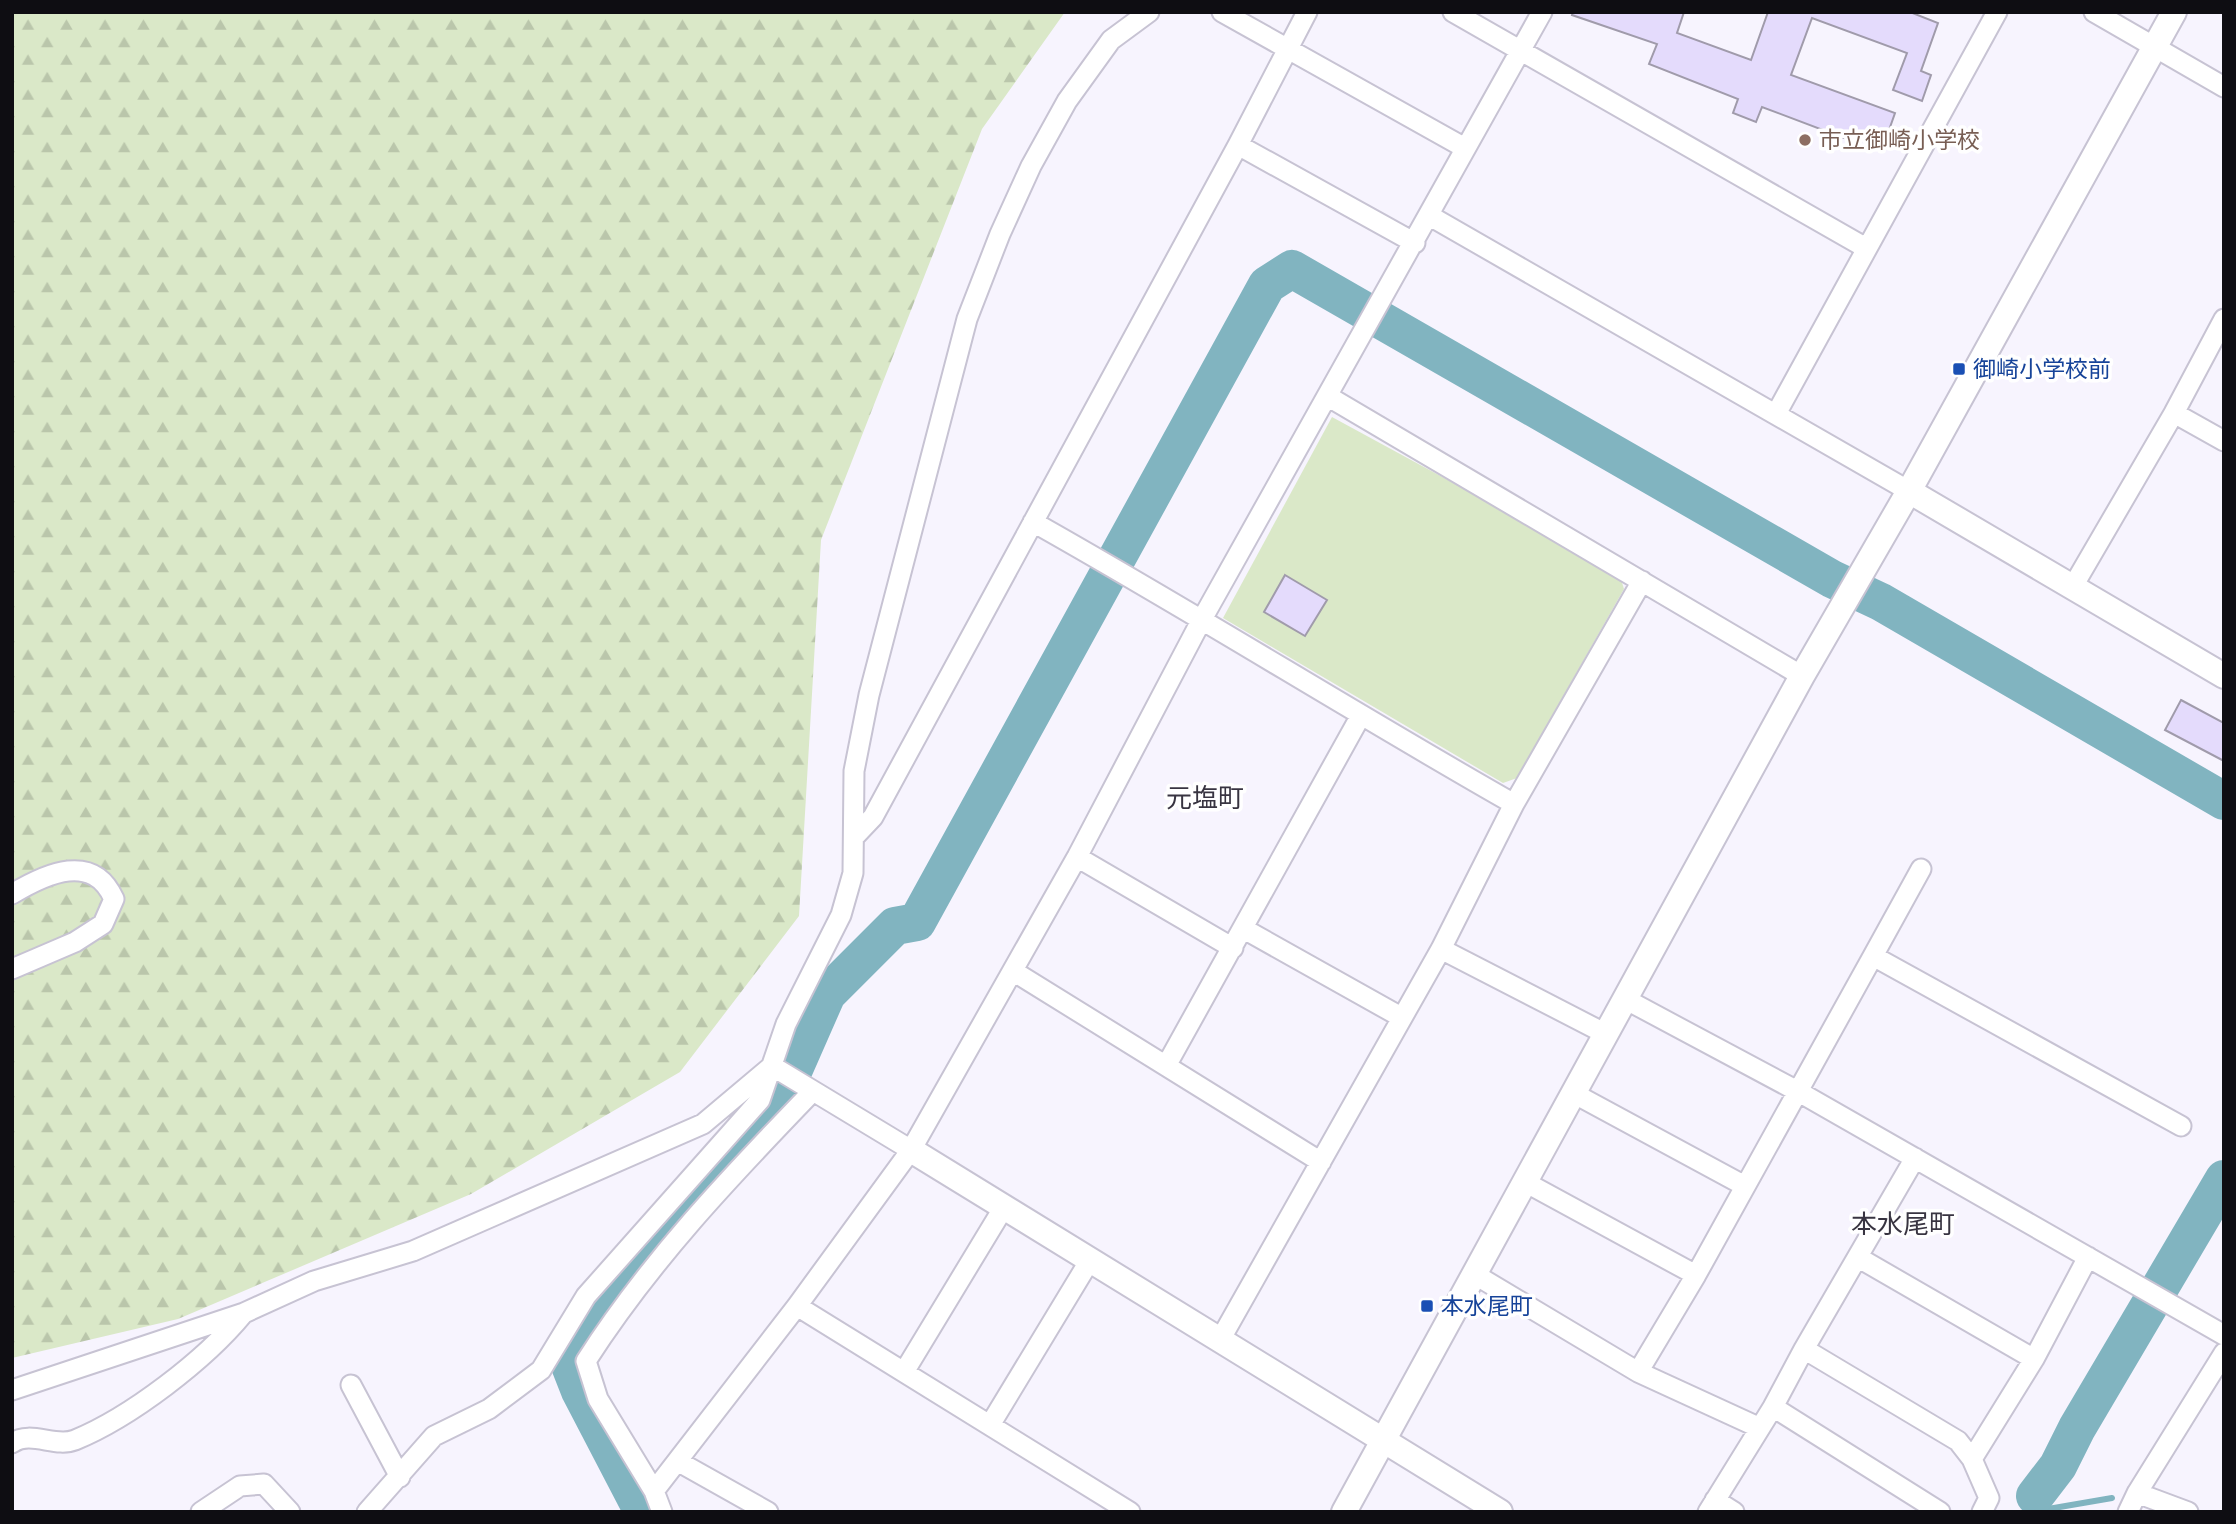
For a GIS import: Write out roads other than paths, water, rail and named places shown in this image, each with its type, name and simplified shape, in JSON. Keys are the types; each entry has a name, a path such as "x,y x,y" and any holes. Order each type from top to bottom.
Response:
{"street":[{"path":"367,1512 434,1436 489,1409 541,1370 586,1296 760,1100 805,981 841,915 853,873 854,771 869,695 967,319 1005,222 1067,101 1111,40 1149,12"},
{"path":"1222,12 1465,148"},
{"path":"855,836 873,817 1238,145 1307,12"},
{"path":"1452,12 1866,248"},
{"path":"654,1492 797,1306 911,1150 1077,857 1201,621 1329,397 1542,12"},
{"path":"1776,414 1997,12"},
{"path":"2094,12 2224,87"},
{"path":"1344,1512 1802,676 1843,609 2175,12"},
{"path":"1238,145 1415,243"},
{"path":"1430,216 1909,491 2224,676"},
{"path":"2072,588 2174,413 2224,319"},
{"path":"1329,397 1802,676"},
{"path":"2174,413 2224,441"},
{"path":"1033,522 1125,573 1360,717 1514,804"},
{"path":"1220,1340 1441,949 1514,804 1642,581"},
{"path":"1167,1066 1360,717"},
{"path":"1077,857 1233,948"},
{"path":"12,894 70,869 95,874 107,883 114,899 103,924 75,942 12,970"},
{"path":"1638,1372 1799,1092 1921,869"},
{"path":"1244,929 1401,1017"},
{"path":"1441,949 1606,1034"},
{"path":"1873,956 2181,1126"},
{"path":"1013,971 1321,1162"},
{"path":"1625,999 1799,1092 2224,1335"},
{"path":"772,1066 1500,1512"},
{"path":"12,1390 244,1313 314,1281 413,1251 703,1124 772,1066"},
{"path":"662,1512 654,1492 598,1399 586,1362 618,1312 703,1205 813,1091"},
{"path":"1573,1093 1745,1186"},
{"path":"1734,1512 1711,1506 1773,1407 1915,1158"},
{"path":"1525,1182 1696,1275"},
{"path":"904,1372 1004,1207"},
{"path":"1972,1459 2034,1359 2088,1257"},
{"path":"1859,1258 2034,1359"},
{"path":"990,1425 1090,1260"},
{"path":"1474,1274 1638,1372 1760,1428"},
{"path":"797,1306 1130,1512"},
{"path":"12,1443 20,1437 72,1441 126,1412 219,1343 244,1313"},
{"path":"1804,1349 1958,1441 1972,1459 1989,1498 1982,1512"},
{"path":"2128,1512 2137,1493 2224,1353"},
{"path":"351,1385 400,1477"},
{"path":"1773,1407 1940,1512"},
{"path":"679,1462 768,1512"},
{"path":"201,1512 240,1486 264,1485 290,1512"},
{"path":"2137,1493 2188,1512"}],"waterway":[{"path":"643,1512 580,1391 569,1363 578,1343 611,1290 668,1216 787,1085 827,994 895,926 917,922 1267,285 1292,269 1832,579 1881,602 2224,801"},
{"path":"2035,1496 2058,1466 2077,1428 2224,1179"},
{"path":"2035,1496 2048,1509 2112,1498"},
{"path":"2032,1512 2035,1496"}],"place":[{"name":"市立御崎小学校","path":"1805,140"},
{"name":"御崎小学校前","path":"1959,369"},
{"name":"本水尾町","path":"1427,1306"}],"district":[{"name":"元塩町","path":"1205,798"},
{"name":"本水尾町","path":"1903,1224"}]}
